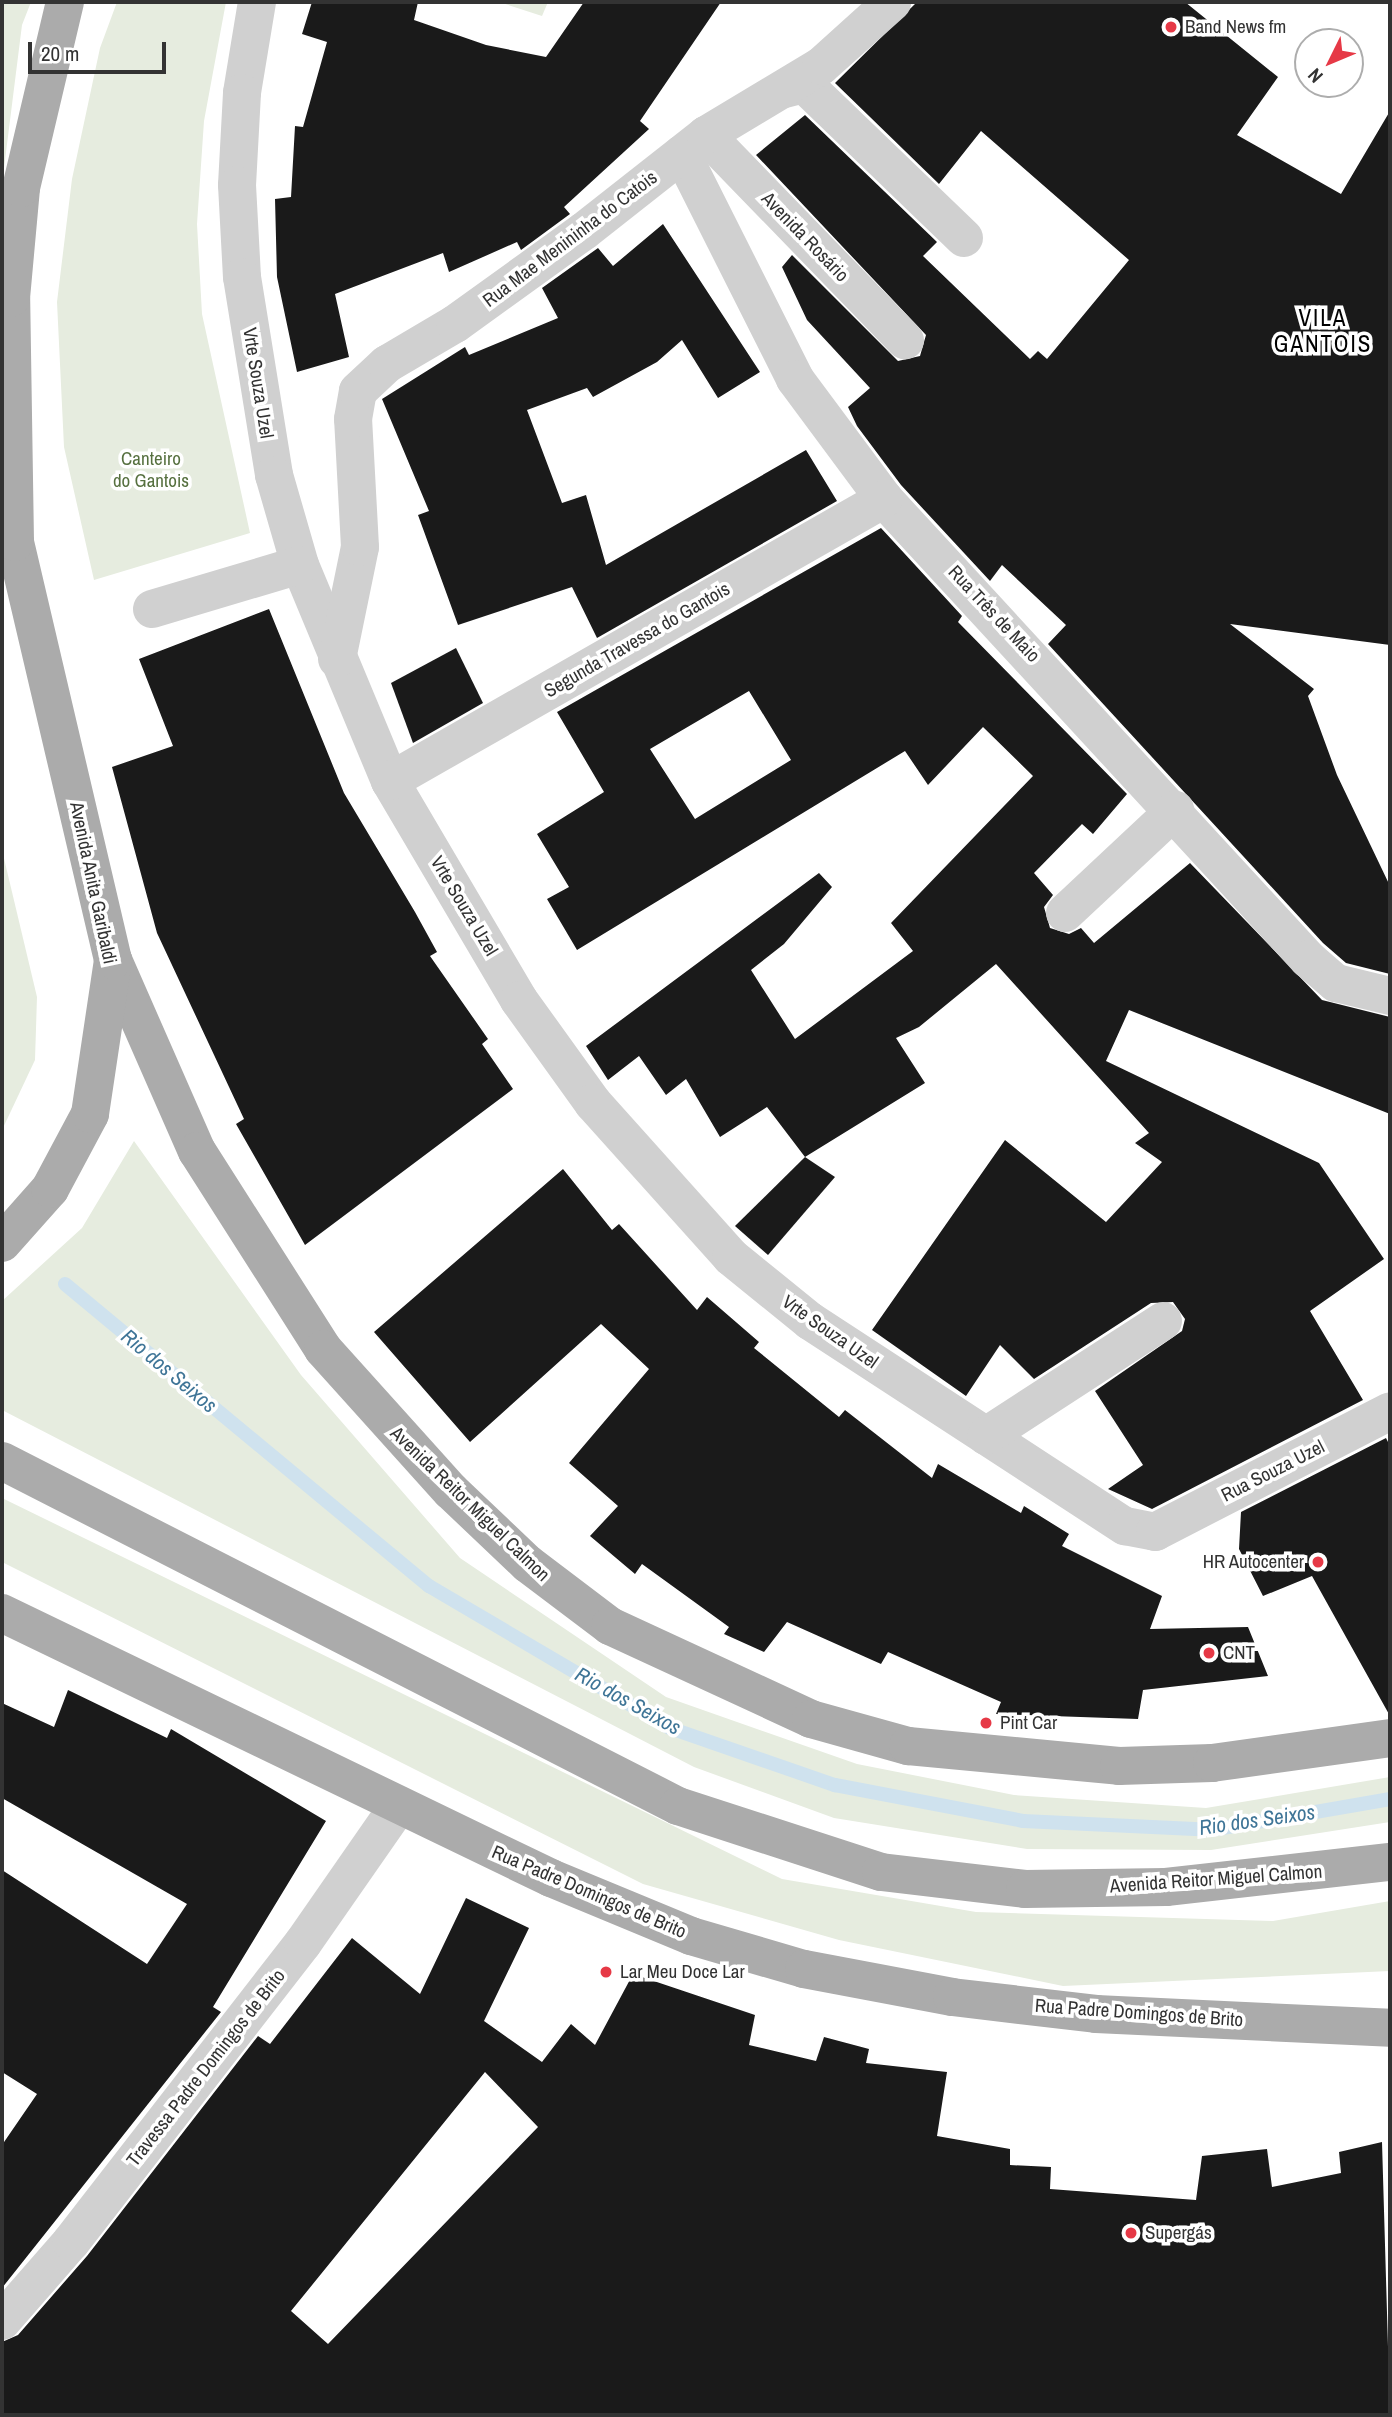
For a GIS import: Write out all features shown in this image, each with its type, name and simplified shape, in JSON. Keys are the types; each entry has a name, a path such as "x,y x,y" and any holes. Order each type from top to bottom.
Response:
{"main road":[{"name":"Avenida Anita Garibaldi","path":"2,1243 50,1189 90,1114 113,960 8,528 11,311 17,229 41,93 65,2"},
{"name":"Avenida Reitor Miguel Calmon","path":"113,960 197,1151 323,1349 451,1491 528,1564 610,1626 811,1719 908,1746 1119,1766 1212,1763 1390,1738"},
{"name":"Avenida Reitor Miguel Calmon","path":"2,1461 678,1806 881,1872 1026,1889 1166,1887 1390,1862"},
{"name":"Rua Padre Domingos de Brito","path":"2,1613 623,1910 804,1969 952,1997 1096,2014 1390,2028"}],"street":[{"name":"Vrte Souza Uzel","path":"257,2 240,132 242,277 274,475 300,565 390,781 519,1000 593,1103 731,1257 810,1321 986,1436 1125,1526 1155,1532"},
{"name":"Rua Mae Menininha do Catois","path":"337,659 360,547 353,419 358,391 694,144 785,89 892,2"},
{"path":"785,89 804,84 964,238"},
{"name":"Avenida Rosário","path":"694,144 905,340"},
{"name":"Rua Três de Maio","path":"694,144 795,379 884,499 1336,983 1390,996"},
{"name":"Segunda Travessa do Gantois","path":"390,781 884,499"},
{"path":"152,608 300,565"},
{"path":"1065,913 1175,810"},
{"path":"986,1436 1163,1321"},
{"name":"Rua Souza Uzel","path":"1155,1532 1390,1411"},
{"name":"Travessa Padre Domingos de Brito","path":"2,2320 71,2242 303,1943 399,1805"}],"green space":[{"path":"2,2 31,2 22,25 2,184"},
{"name":"Canteiro do Gantois","path":"117,2 226,2 204,121 197,224 202,314 250,533 94,580 64,447 57,302 72,179 100,48"},
{"path":"499,2 548,2 542,16"},
{"path":"2,850 37,997 35,1060 2,1130"},
{"path":"134,1141 301,1375 460,1558 666,1697 857,1764 1014,1795 1206,1808 1390,1777 1390,1822 1211,1850 1027,1849 834,1818 694,1767 2,1410 2,1301 82,1228"},
{"path":"2,1498 782,1879 976,1912 1273,1921 1390,1901 1390,1971 1063,1986 839,1940 643,1884 2,1562"}],"building":[{"path":"312,2 418,2 414,20 486,45 546,57 584,2 721,2 640,121 649,129 564,207 570,214 521,250 517,242 449,272 443,253 335,294 349,357 297,372 277,277 275,199 291,197 295,126 303,127 327,42 302,34"},
{"path":"917,2 1185,2 1278,77 1237,135 1341,194 1390,111 1390,645 1230,624 1314,689 1308,696 1337,775 1390,886 1390,974 1346,963 1323,943 1048,644 1066,625 1002,565 990,581 901,485 857,426 848,407 870,388 807,320 782,267 792,255 898,361 920,356 926,335 756,155 805,115 937,242 923,256 1030,359 1038,351 1047,359 1129,260 981,131 939,184 835,83"},
{"path":"663,224 760,372 718,398 682,340 657,362 593,397 587,388 527,410 562,503 586,495 606,565 806,450 837,501 597,638 572,587 458,625 418,515 429,511 382,399 465,347 469,355 558,318 542,288 598,248 613,266"},
{"path":"881,528 962,616 958,622 1127,794 1093,834 1082,824 1034,873 1053,895 1044,907 1050,928 1069,934 1081,928 1094,943 1190,863 1322,1000 1390,1017 1390,1114 1129,1010 1106,1061 1319,1163 1384,1259 1310,1311 1363,1400 1152,1509 1108,1489 1143,1465 1095,1391 1182,1331 1185,1319 1173,1302 1151,1303 1034,1379 1000,1345 966,1396 872,1330 1005,1140 1106,1222 1162,1162 1135,1143 1149,1133 996,964 919,1027 896,1038 925,1083 805,1157 767,1107 720,1137 686,1079 666,1095 639,1056 608,1080 586,1046 819,873 832,887 784,944 751,970 795,1039 913,951 891,923 1033,776 983,727 928,785 905,751 577,950 547,899 569,887 537,834 604,792 557,712","holes":["749,691 791,760 695,819 650,749"]},
{"path":"269,609 344,793 437,952 430,956 488,1039 482,1044 513,1089 305,1245 236,1124 244,1119 157,933 112,767 173,746 139,659"},
{"path":"456,648 483,703 413,743 391,683"},
{"path":"805,1157 835,1177 768,1255 735,1226"},
{"path":"563,1169 612,1230 619,1224 697,1310 707,1297 759,1342 754,1348 839,1417 845,1410 932,1478 938,1464 1021,1513 1024,1506 1069,1534 1062,1546 1162,1596 1150,1629 1248,1627 1268,1676 1143,1690 1138,1719 996,1714 1001,1702 888,1652 881,1664 787,1622 764,1652 724,1634 729,1627 642,1564 635,1574 590,1536 618,1506 569,1463 649,1369 601,1324 470,1442 374,1332"},
{"name":"HR Autocenter","path":"1386,1438 1390,1446 1390,1716 1312,1576 1263,1596 1239,1549 1241,1512"},
{"path":"68,1690 167,1738 171,1729 326,1821 213,2007 221,2012 2,2288 2,2145 37,2094 2,2072 2,1870 147,1964 187,1904 2,1798 2,1703 54,1727"},
{"path":"466,1898 529,1928 484,2021 542,2062 571,2024 595,2045 633,1974 755,2015 749,2045 816,2061 824,2037 869,2049 866,2063 947,2072 937,2136 1010,2149 1010,2165 1051,2167 1050,2189 1196,2200 1202,2156 1267,2149 1272,2187 1341,2173 1339,2152 1382,2142 1390,2415 2,2415 2,2342 18,2335 87,2256 258,2036 270,2044 352,1938 420,1994","holes":["485,2072 538,2127 328,2344 291,2311"]}],"waterway":[{"name":"Rio dos Seixos","path":"65,1284 429,1586 670,1728 835,1785 1023,1821 1211,1830 1390,1799"}],"place":[{"name":"Band News fm","path":"1171,27"},
{"name":"HR Autocenter","path":"1318,1562"},
{"name":"CNT","path":"1209,1653"},
{"name":"Pint Car","path":"986,1723"},
{"name":"Lar Meu Doce Lar","path":"606,1972"},
{"name":"Supergás","path":"1131,2233"}],"district":[{"name":"VILA GANTOIS","path":"1323,331"}]}
